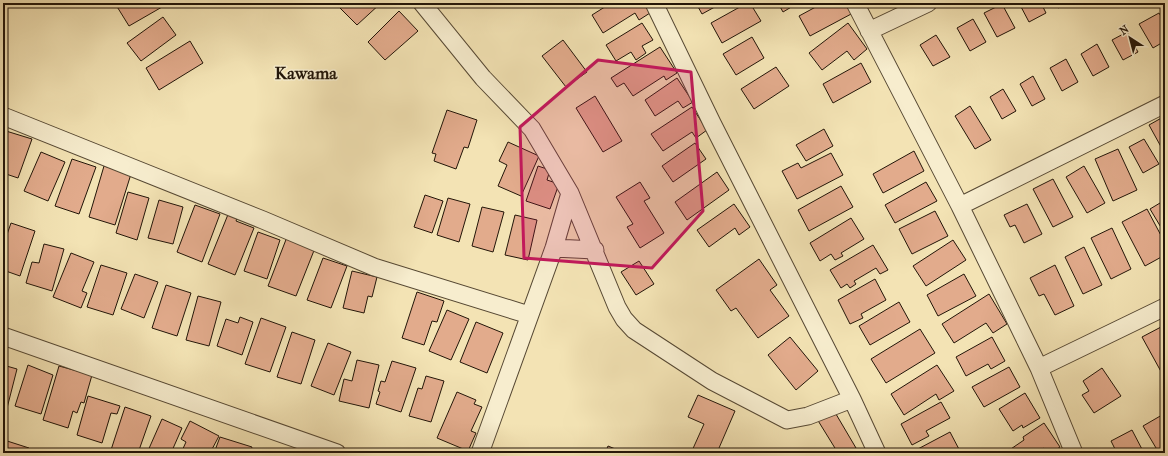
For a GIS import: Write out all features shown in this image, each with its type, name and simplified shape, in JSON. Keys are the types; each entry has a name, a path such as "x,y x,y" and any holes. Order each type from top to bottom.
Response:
{"street":[{"path":"422,3 483,78 532,129 570,194 624,319 634,330 712,381 787,420 808,416 852,399"},
{"path":"654,3 716,130 852,399 877,453"},
{"path":"855,3 960,206 1039,368 1074,453"},
{"path":"869,31 928,3"},
{"path":"960,206 1165,104"},
{"path":"3,116 262,220 374,267 529,315"},
{"path":"480,453 554,248 570,194"},
{"path":"554,248 595,250"},
{"path":"1039,368 1165,307"},
{"path":"3,336 337,453"}],"highlighted area":[{"path":"598,60 691,72 703,211 652,268 524,258 520,127"}],"building":[{"path":"120,3 159,3 162,7 129,26 116,5"},
{"path":"343,3 381,3 357,25 339,7"},
{"path":"611,3 644,3 650,13 639,20 635,13 603,33 592,15"},
{"path":"696,3 722,3 702,14"},
{"path":"747,3 750,3 761,21 722,43 711,23"},
{"path":"778,3 798,3 783,12"},
{"path":"823,3 847,3 853,13 810,36 799,16"},
{"path":"1019,3 1041,3 1046,13 1029,22"},
{"path":"1055,3 1067,3 1058,8"},
{"path":"1002,4 1015,28 997,37 984,13"},
{"path":"399,11 418,31 385,60 368,42"},
{"path":"1159,13 1165,23 1165,41 1153,48 1139,24"},
{"path":"163,17 176,35 141,61 127,43"},
{"path":"973,19 986,42 970,51 957,28"},
{"path":"642,23 653,40 642,46 646,53 636,60 631,52 616,61 606,45"},
{"path":"848,23 867,49 854,60 847,51 822,70 809,53"},
{"path":"1127,32 1138,52 1123,60 1112,40"},
{"path":"936,35 950,57 933,66 920,45"},
{"path":"752,37 764,58 736,75 723,54"},
{"path":"563,40 587,72 566,87 542,56"},
{"path":"190,41 203,63 159,90 146,68"},
{"path":"1097,44 1109,67 1093,76 1081,54"},
{"path":"660,47 677,73 666,80 664,76 633,96 624,83 617,87 611,78"},
{"path":"1066,59 1078,82 1062,91 1050,68"},
{"path":"861,63 871,82 833,103 823,84"},
{"path":"776,67 789,86 754,109 741,89"},
{"path":"1033,76 1045,99 1032,106 1020,84"},
{"path":"677,78 693,102 683,108 678,101 655,116 645,100"},
{"path":"1003,89 1016,111 1002,119 990,97"},
{"path":"595,96 622,141 603,152 576,108"},
{"path":"970,106 991,140 975,149 955,116"},
{"path":"692,107 707,130 696,138 692,132 663,151 651,134"},
{"path":"447,110 477,120 468,148 464,147 456,169 434,161 436,154 432,153"},
{"path":"1165,116 1165,154 1149,125"},
{"path":"824,129 833,146 806,161 796,145"},
{"path":"6,131 32,139 18,178 3,173 3,142"},
{"path":"1144,139 1159,164 1143,173 1129,147"},
{"path":"508,142 539,156 521,196 498,186 507,165 499,161"},
{"path":"695,143 706,159 673,182 662,166"},
{"path":"1118,149 1137,190 1113,201 1095,159"},
{"path":"914,151 924,171 883,193 873,174"},
{"path":"41,152 65,162 48,201 24,191"},
{"path":"831,153 843,175 797,199 782,171 798,163 801,168"},
{"path":"72,159 96,167 79,214 55,206"},
{"path":"104,166 131,174 115,225 89,217"},
{"path":"538,166 550,170 547,180 559,184 550,209 526,201"},
{"path":"1084,166 1105,203 1087,213 1066,177"},
{"path":"717,172 729,190 687,220 675,202"},
{"path":"1053,179 1073,217 1053,227 1033,189"},
{"path":"640,182 650,198 644,201 664,233 640,248 627,227 633,224 616,197"},
{"path":"926,182 937,201 895,223 885,205"},
{"path":"841,186 853,207 809,231 798,210"},
{"path":"128,192 149,198 137,240 116,233"},
{"path":"425,195 443,201 432,233 414,227"},
{"path":"448,198 470,204 459,242 437,235"},
{"path":"159,200 183,207 173,244 148,238"},
{"path":"1165,200 1165,234 1150,209"},
{"path":"734,204 750,227 739,235 735,228 709,247 697,230"},
{"path":"1027,204 1042,234 1024,243 1015,225 1010,227 1004,215"},
{"path":"195,205 220,214 202,262 177,252"},
{"path":"482,207 504,212 493,252 472,246"},
{"path":"1147,209 1165,243 1165,255 1145,266 1122,222"},
{"path":"935,211 948,236 912,254 899,229"},
{"path":"229,212 238,216 236,221 254,228 235,275 208,264"},
{"path":"515,215 537,220 528,260 505,255"},
{"path":"851,218 864,239 841,253 843,256 835,260 831,254 820,261 810,243"},
{"path":"11,223 35,231 20,276 3,270 3,246"},
{"path":"1112,228 1131,269 1111,279 1091,238"},
{"path":"258,232 280,240 267,279 244,271"},
{"path":"287,237 315,248 296,296 268,286"},
{"path":"953,240 966,260 926,286 913,266"},
{"path":"44,244 64,249 52,291 26,283 32,262 39,263"},
{"path":"873,245 888,270 880,274 876,268 854,281 856,284 850,288 847,284 841,288 830,270"},
{"path":"1084,247 1102,285 1083,294 1065,257"},
{"path":"71,253 94,262 82,291 87,293 81,308 53,297"},
{"path":"323,258 347,266 331,308 307,300"},
{"path":"759,259 777,285 770,290 789,316 758,338 736,308 731,311 716,290"},
{"path":"639,261 654,284 636,295 621,272"},
{"path":"101,265 127,273 113,315 87,307"},
{"path":"1055,265 1074,306 1055,315 1044,294 1039,296 1030,278"},
{"path":"352,271 377,277 372,297 368,296 364,313 343,308"},
{"path":"135,274 158,282 144,318 121,309"},
{"path":"964,274 976,296 938,316 927,295"},
{"path":"875,279 886,300 861,314 863,318 850,324 838,300"},
{"path":"166,285 191,293 177,336 152,328"},
{"path":"417,292 444,301 437,322 432,321 424,345 402,338"},
{"path":"989,294 1007,324 993,333 986,323 954,343 942,324"},
{"path":"198,296 221,302 209,346 186,340"},
{"path":"899,302 910,322 870,345 859,326"},
{"path":"447,310 469,319 451,360 429,351"},
{"path":"240,317 253,322 242,355 217,346 226,319 238,323"},
{"path":"261,318 286,327 270,372 245,364"},
{"path":"476,322 503,333 487,373 460,362"},
{"path":"1161,327 1165,334 1164,377 1142,337"},
{"path":"920,329 935,353 886,383 871,359"},
{"path":"292,332 315,340 301,384 277,377"},
{"path":"790,337 818,371 796,390 768,355"},
{"path":"992,337 1005,361 991,369 988,364 966,376 956,357"},
{"path":"328,343 351,352 334,395 311,386"},
{"path":"357,360 379,365 369,408 339,401 344,379 352,381"},
{"path":"392,361 416,368 401,412 376,404 380,392 378,391 381,381 385,382"},
{"path":"3,365 17,369 5,416 3,415"},
{"path":"28,365 53,375 41,414 15,406"},
{"path":"937,365 954,391 939,400 936,394 904,415 891,394"},
{"path":"59,366 92,375 84,403 81,402 77,413 73,411 68,428 43,420"},
{"path":"1009,367 1020,387 984,407 972,387"},
{"path":"1102,368 1121,396 1094,413 1082,395 1089,391 1083,381"},
{"path":"426,376 444,381 431,422 409,416 418,388 422,389"},
{"path":"457,392 476,400 474,404 482,407 471,431 476,433 468,451 437,438"},
{"path":"1025,393 1040,418 1023,428 1022,425 1013,431 999,409"},
{"path":"698,395 735,411 719,448 731,453 691,453 704,424 688,417"},
{"path":"88,396 120,406 117,414 111,413 102,443 77,435"},
{"path":"941,402 950,418 926,431 929,436 912,445 901,424"},
{"path":"125,407 151,416 138,453 110,453"},
{"path":"833,409 856,448 847,453 838,453 817,419"},
{"path":"1162,415 1165,421 1165,453 1159,453 1143,426"},
{"path":"162,419 182,428 171,453 147,453"},
{"path":"190,421 219,436 210,453 181,453 186,442 181,439"},
{"path":"1044,423 1060,447 1051,453 1048,453 1044,448 1037,453 1005,453 1024,440 1023,437"},
{"path":"1132,430 1144,453 1117,453 1111,441"},
{"path":"950,432 961,453 917,453 916,450"},
{"path":"220,437 252,447 250,453 214,453"},
{"path":"4,440 29,448 27,453 3,453"},
{"path":"608,446 625,453 605,453"}],"district":[{"name":"Kawama","path":"306,73"}]}
